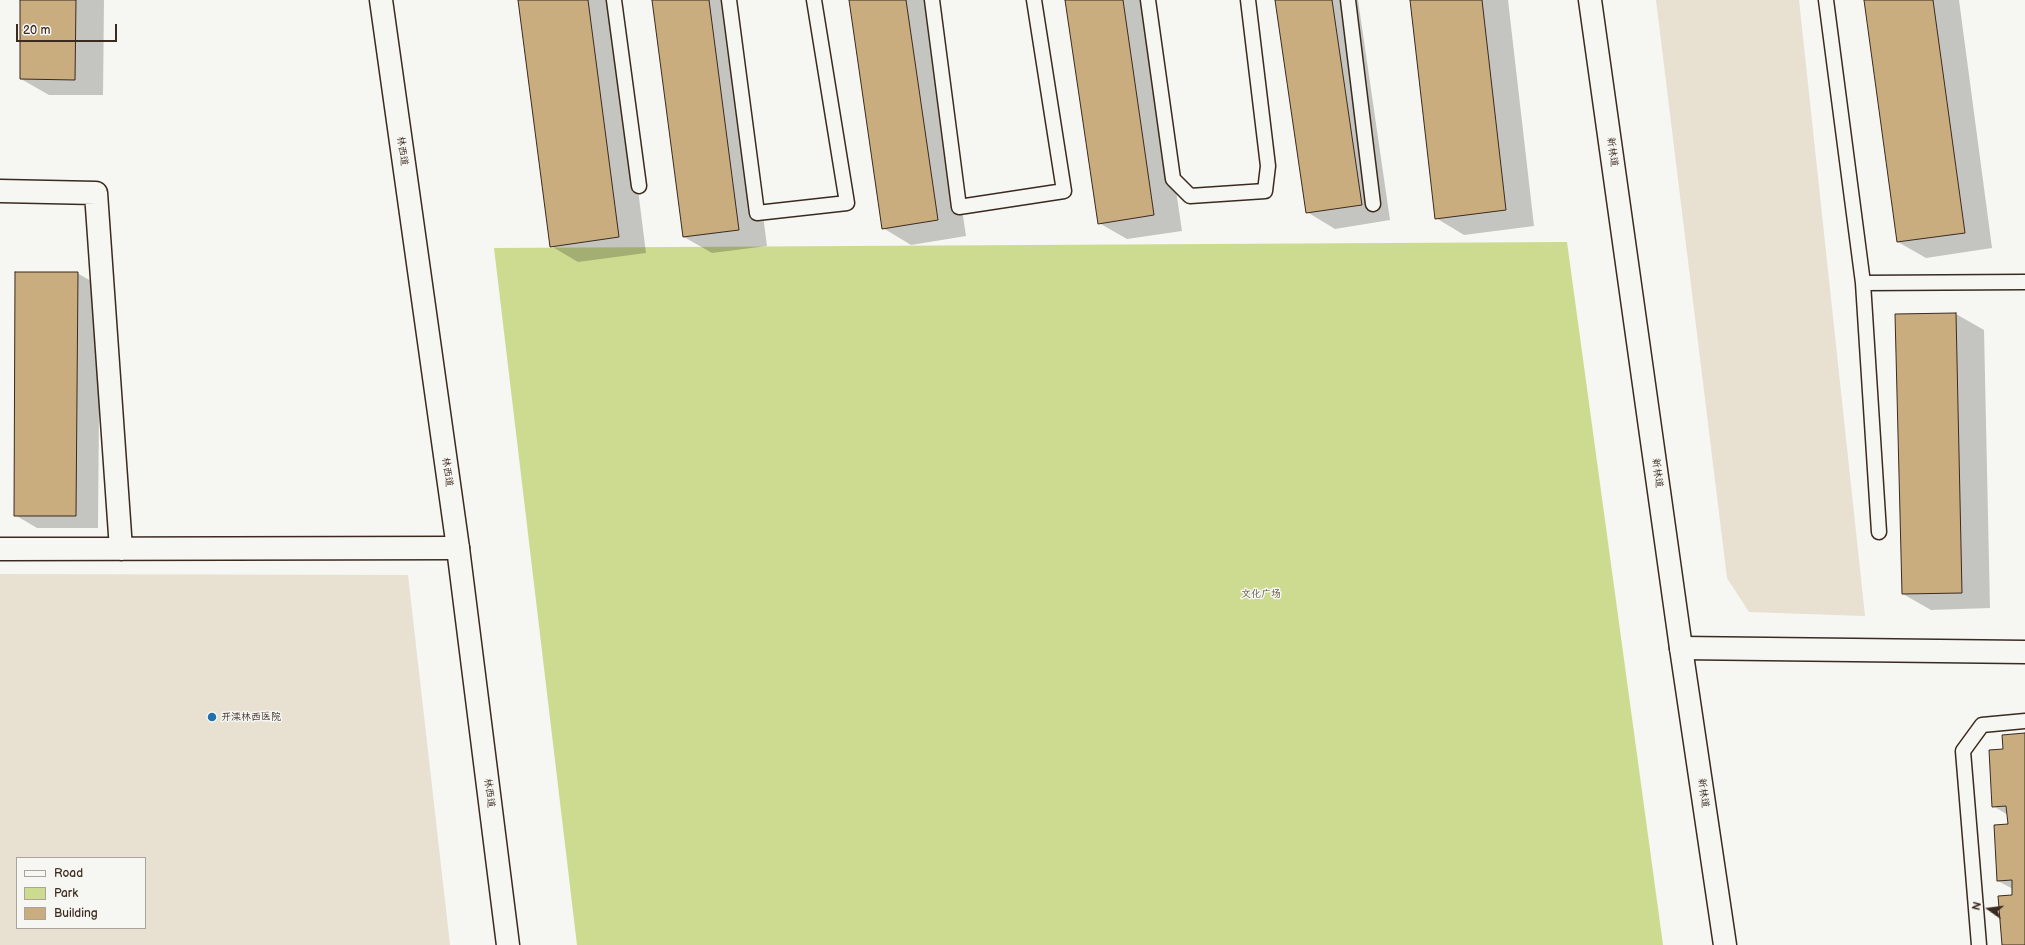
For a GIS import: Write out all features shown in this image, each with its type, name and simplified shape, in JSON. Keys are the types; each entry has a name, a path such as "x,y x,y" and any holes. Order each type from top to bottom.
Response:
{"street":[{"name":"林西道","path":"381,0 458,548 508,945"},
{"name":"新林道","path":"1590,0 1681,648 1725,945"},
{"path":"0,191 96,193 121,549"},
{"path":"0,549 458,548"},
{"path":"1681,648 2025,652"}],"lane":[{"path":"614,0 639,186"},
{"path":"729,0 757,213 847,204 814,0"},
{"path":"932,0 959,207 1064,192 1034,0"},
{"path":"1148,0 1173,179 1190,196 1265,191 1268,166 1248,0"},
{"path":"1348,0 1373,204"},
{"path":"1826,0 1863,283 1879,532"},
{"path":"1863,283 2025,282"},
{"path":"1979,945 1963,751 1982,725 2025,721"}],"shaded area":[{"path":"1656,0 1799,0 1865,616 1749,612 1727,578"},
{"name":"开滦林西医院","path":"0,574 408,575 450,945 0,945"}],"green space":[{"name":"文化广场","path":"1567,242 1663,945 577,945 494,248"}],"building":[{"path":"20,0 76,0 75,80 20,79"},
{"path":"518,0 588,0 619,237 550,247"},
{"path":"652,0 709,0 739,230 683,237"},
{"path":"849,0 906,0 938,220 882,229"},
{"path":"1065,0 1123,0 1154,215 1098,224"},
{"path":"1275,0 1332,0 1362,205 1306,213"},
{"path":"1410,0 1482,0 1506,210 1435,219"},
{"path":"1864,0 1933,0 1965,233 1897,242"},
{"path":"15,272 78,272 76,516 14,516"},
{"path":"1956,313 1962,593 1902,594 1895,314"},
{"path":"2025,733 2025,945 2002,945 1998,896 2012,895 2012,880 1997,881 1994,825 2008,824 2006,806 1992,807 1989,750 2003,749 2002,735"}],"place":[{"name":"开滦林西医院","path":"212,717"}]}
